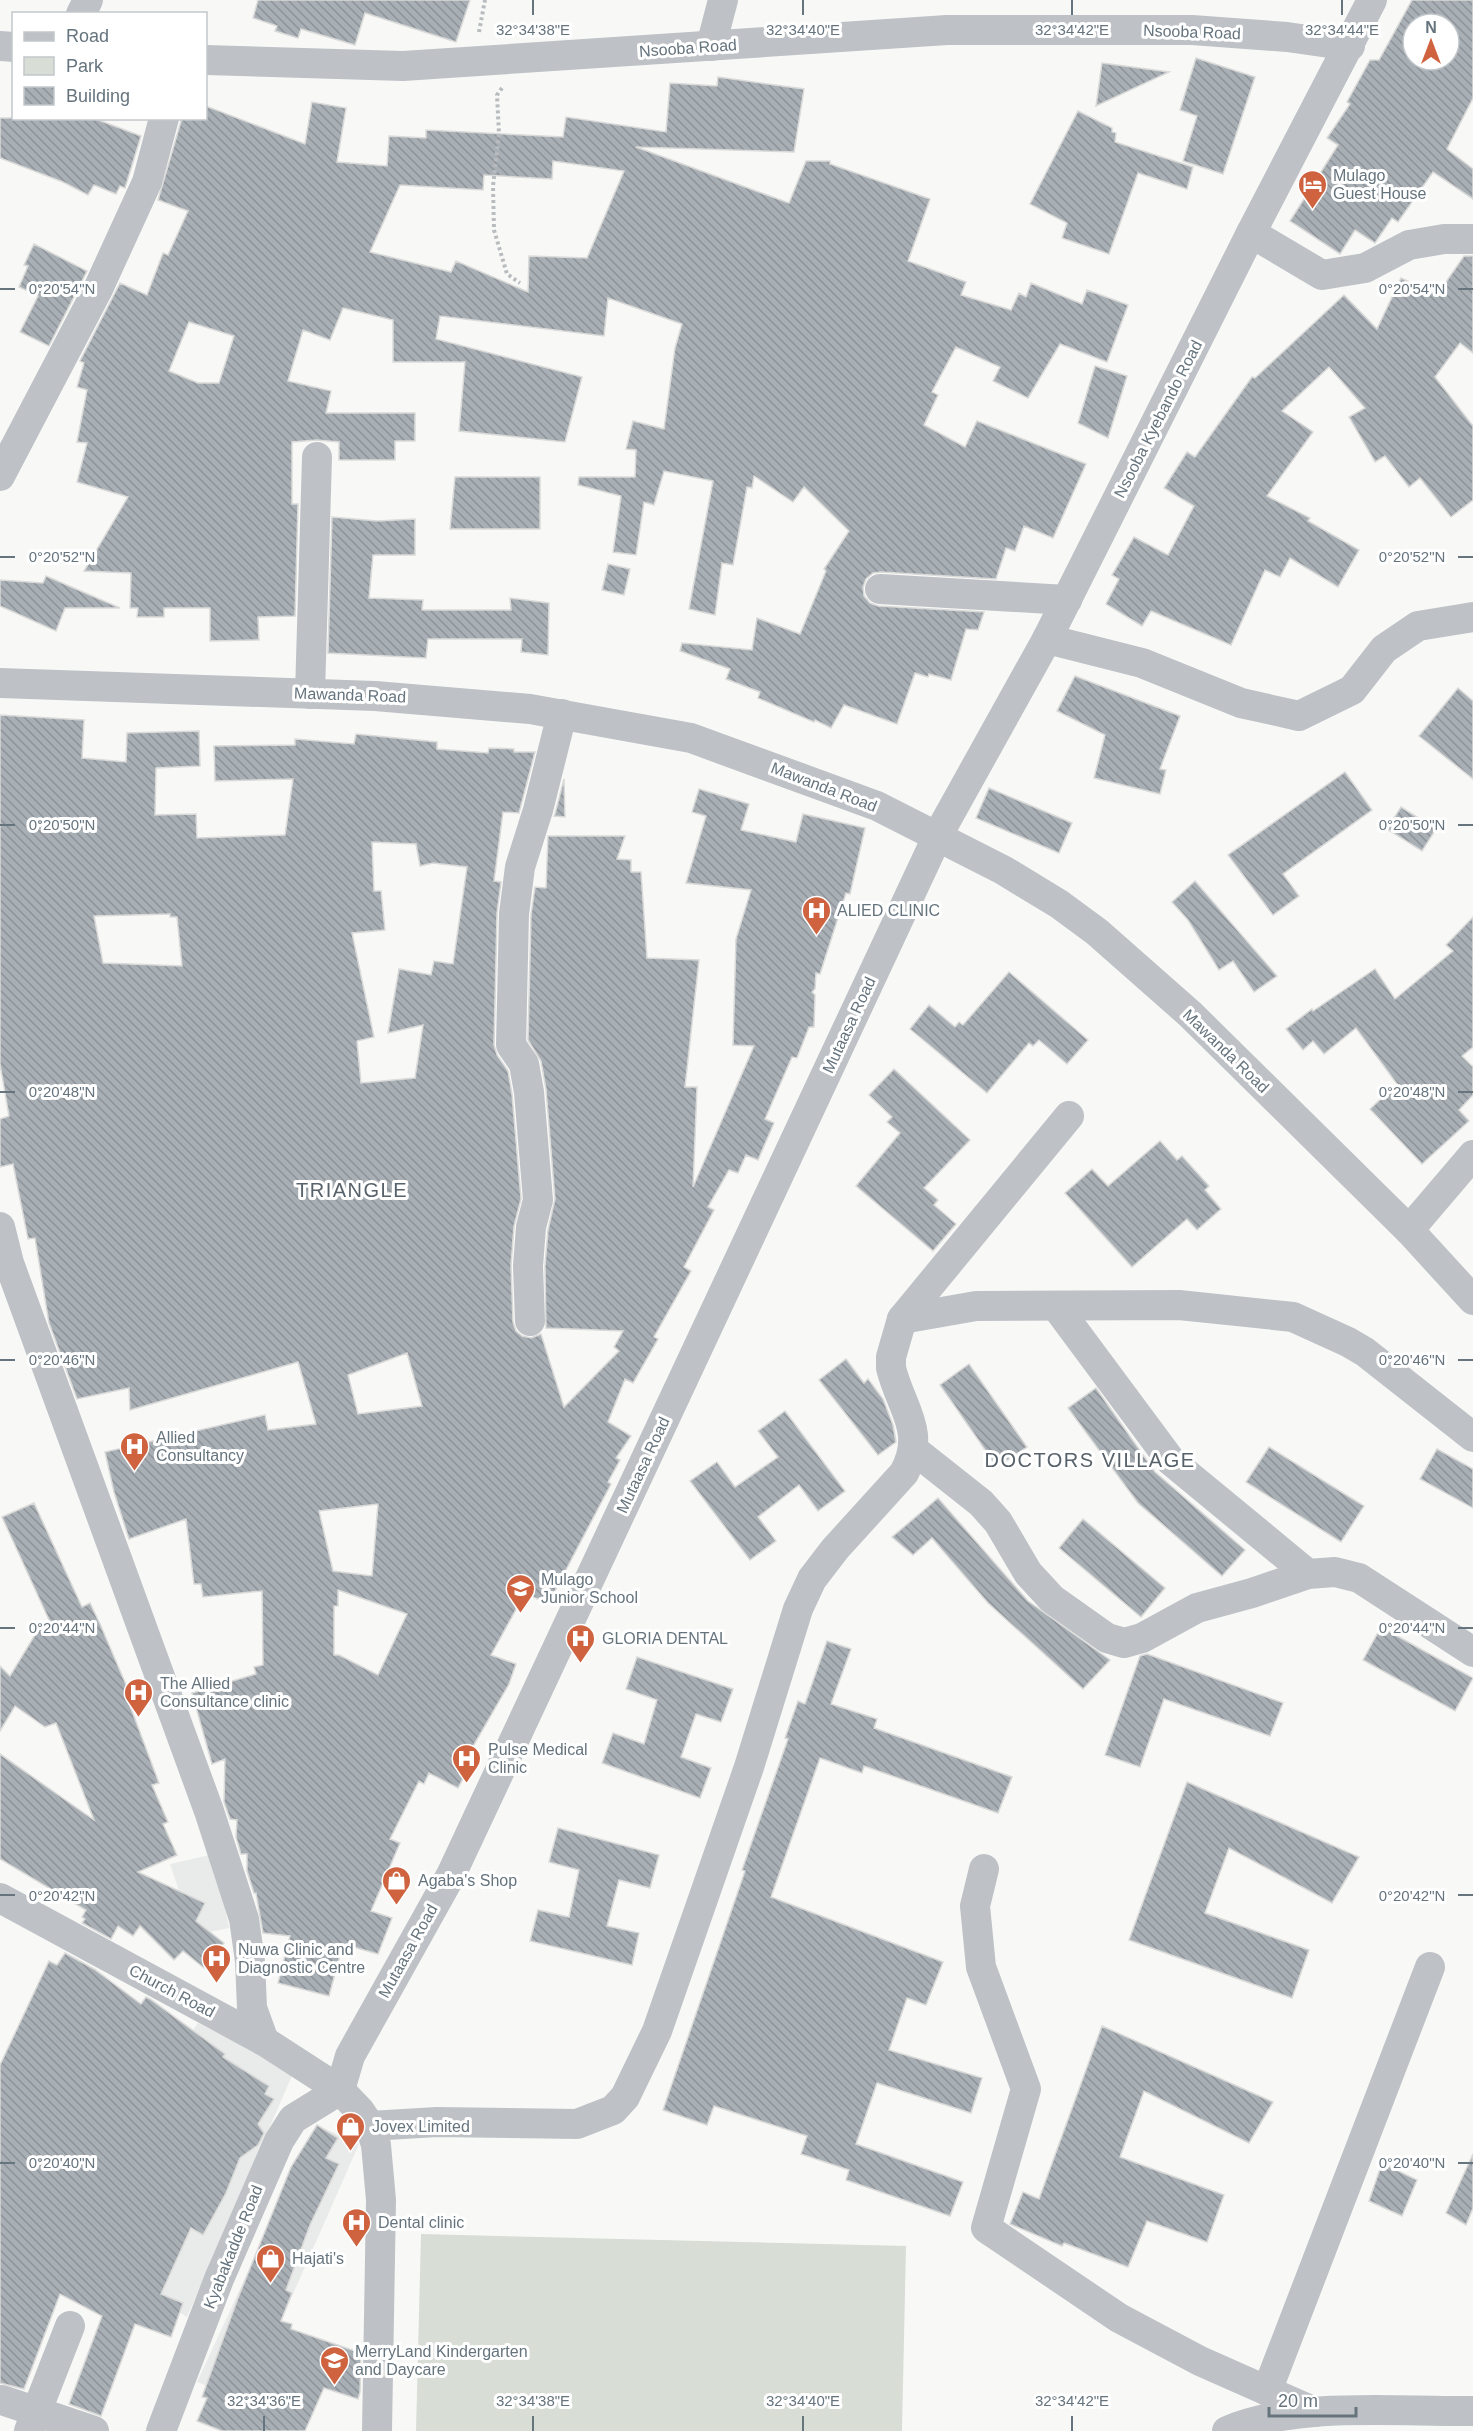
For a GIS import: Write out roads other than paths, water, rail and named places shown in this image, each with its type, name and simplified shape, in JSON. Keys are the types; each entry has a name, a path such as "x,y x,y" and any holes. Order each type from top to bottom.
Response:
{"street":[{"path":"711,46 723,0"},
{"name":"Nsooba Kyebando Road","path":"938,835 1047,639 1251,233 1372,0"},
{"name":"Nsooba Road","path":"207,60 403,66 947,30 1227,32 1287,37 1350,46"},
{"path":"0,476 98,289 147,182 163,120"},
{"path":"1251,233 1322,275 1365,268 1409,245 1444,239 1473,239"},
{"path":"310,694 317,458"},
{"path":"880,589 1067,600"},
{"path":"1047,639 1142,663 1241,703 1299,716 1352,690 1384,649 1418,626 1473,617"},
{"name":"Mawanda Road","path":"0,683 451,700 562,714 691,738 877,806 938,835 1059,904 1106,940 1190,1014 1409,1230 1473,1300"},
{"path":"530,1321 528,1266 531,1227 538,1200 529,1092 524,1064 511,1045 514,914 520,867 538,810 562,714"},
{"name":"Mutaasa Road","path":"340,2090 350,2056 451,1875 938,835"},
{"path":"377,2431 381,2200 377,2156 370,2126 437,2122 577,2124 613,2110 625,2097 665,2008 748,1767 798,1609 812,1579 904,1473 914,1450 912,1423 891,1368 891,1357 902,1320 1069,1116"},
{"path":"1409,1230 1473,1155"},
{"path":"0,1227 9,1263 213,1821 244,1919 250,1961 252,2008 264,2041"},
{"path":"902,1320 976,1305 1179,1305 1293,1317 1365,1352 1473,1437"},
{"path":"1056,1305 1171,1461 1321,1573"},
{"path":"914,1450 981,1503 998,1522 1028,1573 1052,1599 1107,1638 1125,1643 1142,1638 1197,1608 1321,1573 1359,1578 1473,1652"},
{"path":"984,1869 975,1906 981,1967 1026,2090 986,2228 1119,2318 1200,2361 1315,2412"},
{"name":"Church Road","path":"0,1898 264,2041 340,2090 370,2126"},
{"path":"1267,2391 1430,1967"},
{"name":"Kyabakadde Road","path":"161,2431 219,2279 279,2140 293,2119 340,2090"},
{"path":"33,2421 70,2326"},
{"path":"2,2400 33,2421 94,2431"},
{"path":"1227,2431 1246,2423 1315,2412 1473,2411"}],"place":[{"name":"Mulago Guest House","path":"1312,210"},
{"name":"ALIED CLINIC","path":"816,936"},
{"name":"Allied Consultancy","path":"135,1472"},
{"name":"Mulago Junior School","path":"520,1614"},
{"name":"GLORIA DENTAL","path":"581,1664"},
{"name":"The Allied Consultance clinic","path":"139,1718"},
{"name":"Pulse Medical Clinic","path":"467,1784"},
{"name":"Agaba's Shop","path":"397,1906"},
{"name":"Nuwa Clinic and Diagnostic Centre","path":"217,1984"},
{"name":"Jovex Limited","path":"351,2152"},
{"name":"Dental clinic","path":"357,2248"},
{"name":"Hajati's","path":"271,2284"},
{"name":"MerryLand Kindergarten and Daycare","path":"334,2386"}],"district":[{"name":"TRIANGLE","path":"352,1190"},
{"name":"DOCTORS VILLAGE","path":"1090,1460"}]}
